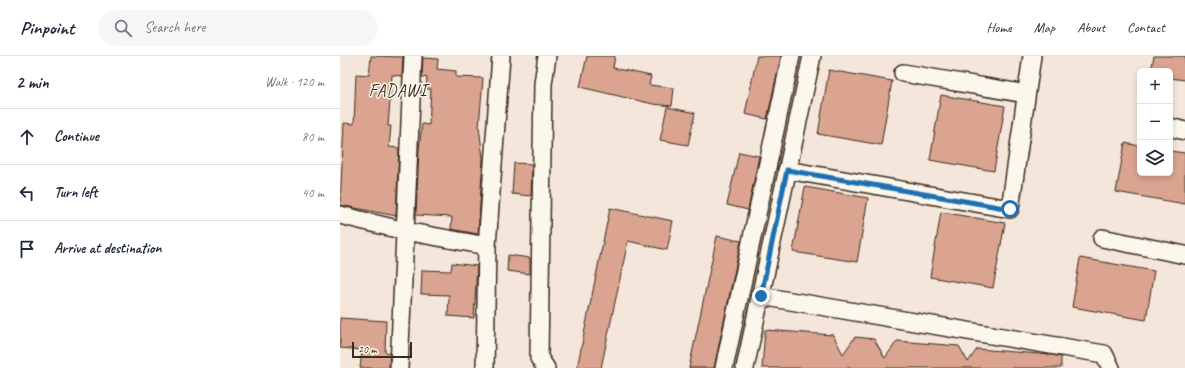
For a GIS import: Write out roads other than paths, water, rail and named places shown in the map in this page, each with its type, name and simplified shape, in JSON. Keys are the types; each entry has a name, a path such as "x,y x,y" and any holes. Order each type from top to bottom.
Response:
{"street":[{"path":"399,368 413,56"},
{"path":"485,368 487,246 501,56"},
{"path":"546,368 539,358 543,84 547,56"},
{"path":"724,368 791,56"},
{"path":"745,368 812,56"},
{"path":"787,170 1010,209 1032,56"},
{"path":"903,73 1026,94"},
{"path":"1173,128 1185,131"},
{"path":"340,214 405,231 487,246"},
{"path":"1102,238 1185,255"},
{"path":"761,296 1104,354 1111,368"}],"district":[{"name":"FADAWI","path":"398,90"}]}
